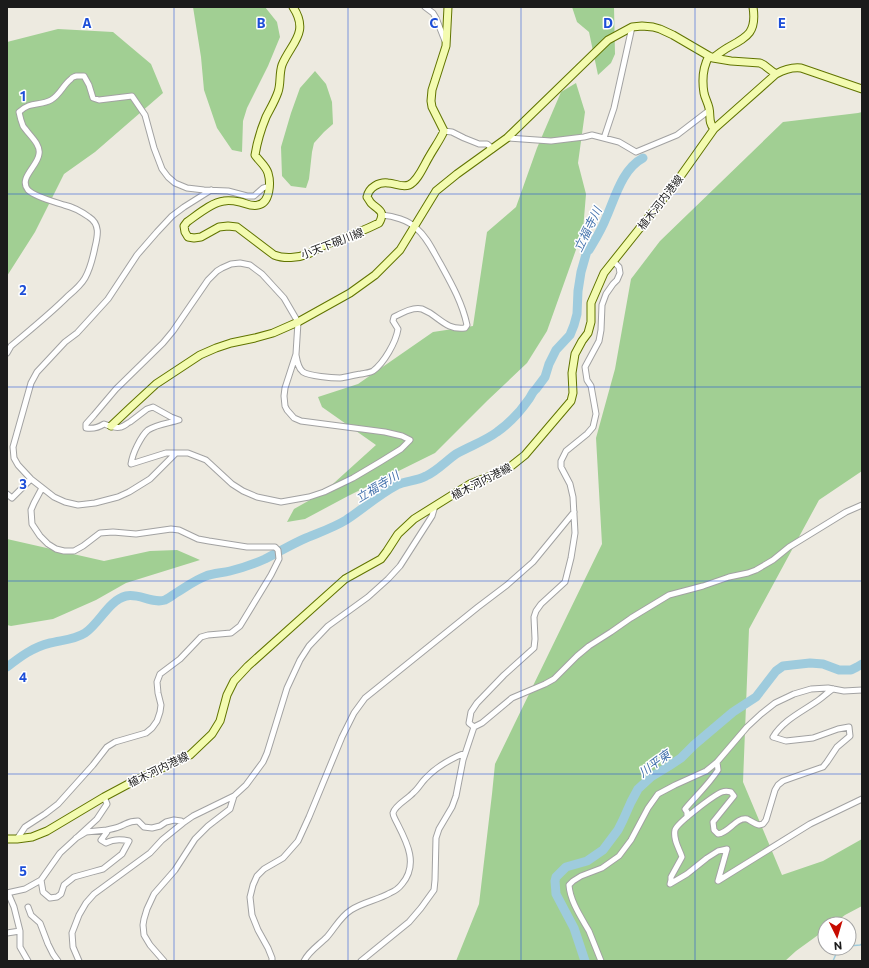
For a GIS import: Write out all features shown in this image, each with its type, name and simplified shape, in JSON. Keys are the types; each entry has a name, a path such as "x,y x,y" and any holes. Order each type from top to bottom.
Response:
{"main road":[{"path":"269,186 268,173 255,155 266,119 278,91 282,66 297,38 300,29 297,12 293,7"},
{"path":"382,214 367,197 368,192 381,183 405,186 411,185 439,142 444,131 432,107 431,101 432,90 446,46 448,7"},
{"path":"714,129 709,121 709,111 704,94 704,72 707,60 743,40 750,33 754,25 755,16 753,7"},
{"path":"111,426 156,384 200,355 226,345 273,332 298,322 350,293 375,275 400,250 436,191 507,138 608,40 632,27 642,26 660,29 711,57 731,61 760,63 776,74"},
{"name":"植木河内港線","path":"7,839 32,837 47,831 134,780 190,755 212,734 220,721 227,695 234,681 248,666 345,579 381,558 387,552 398,534 414,519 470,484 510,467 525,455 571,402 573,393 572,373 575,354 588,333 591,322 592,303 604,273 675,184 714,129 776,74 786,69 796,67 862,89"},
{"name":"小天下硯川線","path":"269,186 268,195 265,201 259,205 251,205 238,201 216,203 187,222 184,226 185,232 188,237 194,238 201,237 219,227 237,227 274,255 281,258 287,258 306,255 328,243 374,226 379,223 382,214"}],"street":[{"path":"425,7 433,13 436,18 446,46"},
{"path":"604,138 614,108 632,27"},
{"path":"7,353 11,346 58,306 82,282 98,237 98,228 90,218 80,211 36,195 29,190 26,185 26,179 38,160 39,148 20,120 19,112 23,107 49,101 55,97 71,78 76,76 84,76 89,84 93,98 99,100 132,96 145,115 154,148 162,169 175,183 187,188 228,191 248,196 254,196 263,188 269,186"},
{"path":"507,138 551,141 592,135 622,143 638,152 677,135 709,111"},
{"path":"444,131 452,132 479,144 487,144 493,149"},
{"path":"175,454 150,478 129,492 118,497 95,503 78,505 65,502 54,497 31,479 18,465 14,458 13,447 31,383 37,372 65,342 77,333 108,299 138,255 172,216 211,190"},
{"path":"296,354 302,371 310,375 339,378 372,371 383,360 392,346 397,334 398,329 393,321 394,317 404,312 414,309 421,309 450,327 456,329 464,328 467,325 465,314 450,281 424,236 415,226 393,216 382,214"},
{"path":"474,727 469,722 471,712 504,675 534,648 534,617 536,611 541,604 565,582 575,533 573,497 570,484 561,467 561,461 566,451 587,434 593,427 596,414 585,367 599,341 602,305 606,294 617,280 620,273 618,266 613,260"},
{"path":"240,263 250,266 262,274 284,298 298,322 296,354 285,388 284,396 285,406 294,418 301,421 385,432 402,436 410,440 401,449 380,462 353,478 324,492 309,497 280,502 257,497 243,491 232,484 206,460 188,453 166,453 131,464 134,451 141,439 149,430 180,420 171,417 153,407 147,409 130,422 120,427 116,428 104,424 92,429 86,428 86,424 116,389 163,343 173,331 208,280 217,271 231,264 240,263"},
{"path":"7,494 12,498 31,479"},
{"path":"17,839 25,827 46,814 58,804 107,747 114,742 146,733 152,728 157,721 160,712 161,705 157,682 160,674 180,659 201,637 232,633 240,626 279,559 278,550 275,547 247,547 209,541 198,539 179,530 136,534 113,532 100,533 74,551 56,549 40,536 32,524 31,510 42,488"},
{"path":"361,961 409,922 434,890 436,838 456,796 463,760 474,727 482,723 512,698 554,679 589,646 669,595 703,586 728,577 748,574 773,560 793,544 846,512 862,505"},
{"path":"79,961 73,947 72,933 79,915 86,903 94,894 150,853 162,840 183,823 193,816 234,796 246,785 263,762 287,688 300,660 309,646 328,626 368,597 400,566 432,516 435,506"},
{"path":"272,961 268,948 252,915 250,897 253,885 257,876 264,869 283,858 298,841 342,737 354,713 365,698 478,606 507,585 533,562 574,512"},
{"path":"601,961 589,932 574,904 569,891 569,884 581,876 602,868 619,856 628,844 648,808 658,794 706,771 717,762 747,727 775,703 794,694 810,689 828,688 844,691 862,690"},
{"path":"833,689 790,719 776,731 773,737 786,741 799,740 813,738 838,729 849,727 850,736 837,747 823,766 790,778 778,785 775,790 766,820 759,826 746,819 739,820 723,833 718,834 714,830 713,822 734,796 731,792 727,791 711,798 687,817 676,827 674,836 682,857 671,877 670,884 687,874 718,851 727,849 718,881 810,824 862,799"},
{"path":"304,961 311,951 330,933 345,914 352,909 392,893 399,888 407,878 411,864 410,852 394,819 393,813 399,804 414,793 425,778 449,760 465,753"},
{"path":"687,817 686,809 690,803 715,776 718,770 717,762"},
{"path":"164,961 150,945 144,935 143,925 147,909 154,894 174,870 195,839 208,826 230,809 234,796"},
{"path":"28,961 20,947 20,931 14,907 7,893 26,889 41,880 60,853 97,819 107,804 104,797"},
{"path":"76,838 86,832 107,830 132,821 138,821 144,827 152,828 174,820 181,821 183,823"},
{"path":"41,880 43,892 50,898 57,897 62,894 64,885 74,877 103,869 122,854 129,841 124,839 111,840 106,843 101,840 107,830"},
{"path":"28,907 31,915 40,923 48,944 58,961"},
{"path":"7,933 20,931"}],"green space":[{"path":"193,7 265,7 277,22 280,37 268,66 247,108 243,121 242,152 232,150 217,128 204,90 201,57"},
{"path":"572,7 614,7 615,54 611,63 598,75 589,32 577,22"},
{"path":"58,29 113,32 151,64 163,93 95,152 64,174 35,232 7,276 7,42"},
{"path":"315,71 326,84 332,102 333,124 314,143 309,179 306,188 291,186 282,176 281,147 300,88"},
{"path":"576,83 585,112 578,163 586,194 583,230 547,331 527,363 435,453 305,519 287,522 294,509 324,492 376,445 322,407 318,397 358,384 433,332 473,326 487,232 516,207 537,148 561,92"},
{"path":"862,112 862,471 819,500 749,629 743,782 782,875 823,861 862,839 862,906 844,916 817,916 817,936 785,961 456,961 479,904 495,764 602,544 596,438 615,369 631,279 660,241 783,122"},
{"path":"7,539 104,561 150,551 177,550 200,560 126,583 96,600 53,619 11,626 7,625"}],"waterway":[{"name":"立福寺川","path":"7,667 38,647 85,633 95,624 109,607 120,598 131,595 155,601 165,600 202,578 212,574 227,572 257,563 301,540 346,520 397,485 423,478 438,469 456,454 488,438 502,429 526,404 545,377 549,364 556,350 570,335 577,314 581,272 587,251 600,230 624,177 630,169 643,158"},
{"name":"川平東","path":"585,961 574,928 556,894 556,877 566,867 587,861 603,850 618,830 638,789 651,777 681,758 733,712 756,697 776,671 783,666 810,663 823,664 839,670 851,670 862,664"},
{"path":"857,945 862,944"},
{"path":"833,961 835,956"}]}
